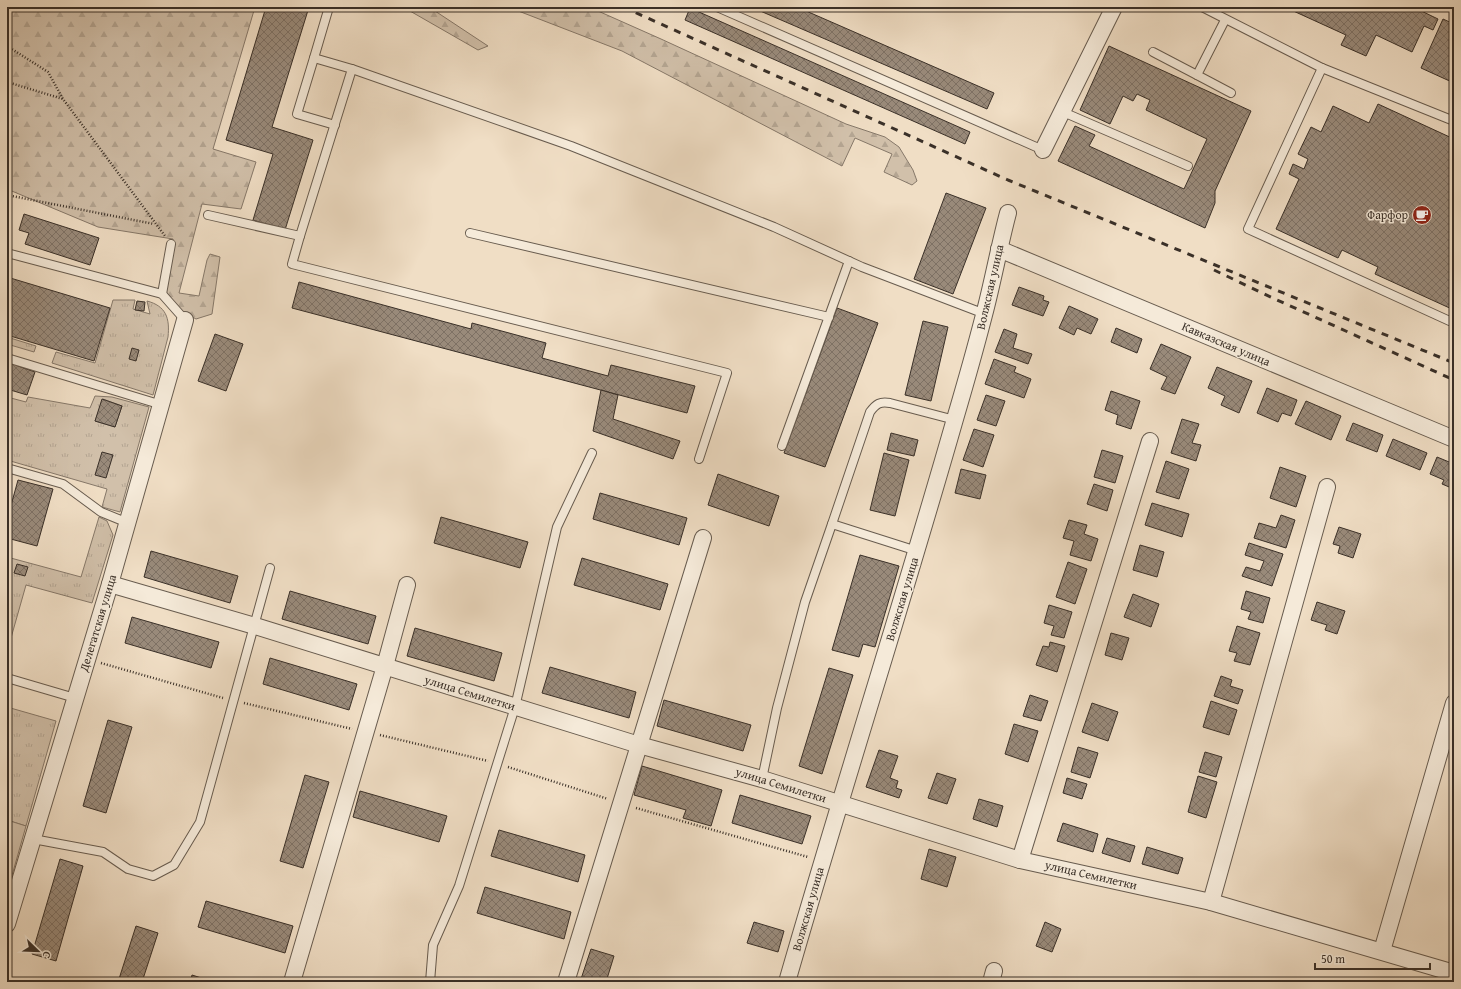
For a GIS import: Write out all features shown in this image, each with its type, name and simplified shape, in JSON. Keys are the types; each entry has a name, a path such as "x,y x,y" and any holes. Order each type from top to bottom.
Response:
{"street":[{"path":"1044,150 1114,7"},
{"name":"Волжская улица","path":"787,982 839,802 917,551 955,420 985,314 1008,213"},
{"name":"Кавказская улица","path":"999,249 1454,439"},
{"name":"Делегатская улица","path":"7,924 128,523 185,320"},
{"path":"1020,860 1150,441"},
{"path":"1211,902 1327,487"},
{"path":"566,982 703,538"},
{"name":"улица Семилетки","path":"110,584 255,626 639,745 839,802 1020,860 1211,902 1454,973"},
{"path":"292,982 385,666 407,585"},
{"path":"1382,951 1454,703"}],"lane":[{"path":"329,7 296,114 335,125"},
{"path":"717,7 1044,150"},
{"path":"1202,7 1322,68 1454,121"},
{"path":"1197,75 1225,20"},
{"path":"1153,52 1231,93"},
{"path":"314,58 352,69 571,146 774,227 849,261 985,314"},
{"path":"1322,68 1248,229 1454,324"},
{"path":"352,69 292,264 727,373 699,459"},
{"path":"1063,112 1188,166"},
{"path":"208,214 300,236"},
{"path":"470,232 829,317"},
{"path":"162,294 171,244"},
{"path":"7,253 162,294 185,320"},
{"path":"782,446 849,261"},
{"path":"7,358 162,405"},
{"path":"762,779 777,708 805,602 870,412 880,403 890,403 955,420"},
{"path":"430,982 433,945 459,886 515,707 557,527 592,453"},
{"path":"7,468 63,484 102,512 128,523"},
{"path":"832,524 917,551"},
{"path":"33,839 103,852 128,869 153,876 174,865 200,822 270,568"},
{"path":"7,678 75,698"}],"path":[{"path":"7,46 48,72 63,99 155,224 7,196"},
{"path":"7,82 63,99"},
{"path":"87,659 230,700"},
{"path":"238,701 497,763 621,803 822,861"}],"green space":[{"path":"7,7 255,7 213,149 256,162 241,209 202,204 179,293 199,296 207,260 210,254 220,257 212,314 196,319 182,311 166,292 173,239 98,227 7,189"},
{"path":"403,7 429,7 488,46 478,50"},
{"path":"508,7 589,7 846,124 885,137 899,147 913,170 917,181 912,185 884,172 892,154 855,138 842,166 622,51"},
{"path":"113,300 135,300 133,309 150,314 147,301 159,306 165,314 168,324 168,337 153,395 52,363 56,352 95,363"},
{"path":"7,337 36,346 34,352 7,344"},
{"path":"95,396 112,397 149,407 120,512 102,507 107,489 7,460 7,397 26,402 28,397 90,408","holes":["103,399 122,406 115,427 95,421"]},
{"path":"99,517 107,521 113,535 92,603 26,585 7,652 7,557 81,577"},
{"path":"7,707 56,721 26,826 7,820"},
{"path":"7,820 26,826 7,893"}],"building":[{"path":"266,7 309,7 272,127 313,140 285,230 253,220 273,154 226,140"},
{"path":"751,7 797,7 994,93 987,109"},
{"path":"1290,7 1413,7 1438,19 1433,30 1424,26 1412,52 1376,35 1366,56 1341,45 1346,35 1289,9"},
{"path":"690,8 970,132 965,144 685,20"},
{"path":"1443,19 1454,24 1454,83 1421,68"},
{"path":"1109,46 1251,111 1215,191 1215,203 1205,228 1058,161 1075,126 1095,135 1089,146 1184,189 1207,139 1146,110 1150,100 1137,94 1133,101 1123,96 1110,124 1080,110"},
{"path":"1378,104 1454,139 1454,310 1375,274 1378,267 1342,250 1338,258 1276,229 1299,179 1289,174 1293,164 1304,169 1308,159 1298,154 1311,127 1321,132 1333,106 1369,123"},
{"path":"946,193 986,208 953,294 914,279"},
{"path":"24,214 99,238 90,265 25,244 29,233 19,230"},
{"path":"7,277 110,308 94,361 7,335"},
{"path":"299,282 471,329 472,323 546,343 542,358 608,376 611,365 695,386 687,413 292,308"},
{"path":"1019,287 1044,296 1043,300 1049,302 1043,316 1012,305"},
{"path":"137,301 145,302 144,311 135,310"},
{"path":"1069,306 1098,319 1091,334 1077,328 1074,335 1059,328"},
{"path":"837,308 878,323 825,467 784,453"},
{"path":"923,321 948,327 931,401 905,395"},
{"path":"1116,328 1142,339 1137,353 1111,342"},
{"path":"1004,329 1017,334 1013,348 1032,354 1028,364 995,352"},
{"path":"215,334 243,344 226,391 198,381"},
{"path":"1161,344 1191,357 1175,394 1161,389 1167,377 1150,369"},
{"path":"132,348 139,350 136,361 129,359"},
{"path":"10,359 19,362 18,366 35,372 27,395 7,389 7,363 9,363"},
{"path":"994,359 1016,367 1014,372 1031,379 1024,398 985,384"},
{"path":"1217,367 1252,381 1239,413 1221,405 1225,396 1208,388"},
{"path":"1267,388 1297,400 1291,416 1282,413 1278,422 1257,413"},
{"path":"601,390 618,395 613,419 680,441 673,459 593,431"},
{"path":"1111,391 1140,401 1131,429 1116,424 1118,415 1105,410"},
{"path":"986,395 1005,401 996,426 977,420"},
{"path":"102,399 122,406 115,427 95,421"},
{"path":"1306,401 1341,416 1331,440 1295,424"},
{"path":"1182,419 1199,424 1192,443 1201,445 1196,461 1171,453"},
{"path":"1353,423 1383,435 1377,452 1346,440"},
{"path":"974,429 994,435 983,467 963,460"},
{"path":"891,433 918,440 914,456 887,450"},
{"path":"1393,439 1427,453 1420,470 1386,456"},
{"path":"1102,450 1123,456 1115,483 1094,477"},
{"path":"102,452 113,455 106,478 95,475"},
{"path":"884,453 909,460 895,516 870,510"},
{"path":"1437,457 1454,464 1454,489 1442,484 1444,480 1430,474"},
{"path":"1166,461 1189,469 1179,499 1156,492"},
{"path":"1280,467 1306,476 1296,507 1270,498"},
{"path":"961,469 986,475 980,499 955,493"},
{"path":"718,474 779,496 769,526 708,505"},
{"path":"18,480 53,489 37,546 7,538 7,520"},
{"path":"1094,484 1113,490 1107,511 1087,504"},
{"path":"600,493 687,518 679,545 593,519"},
{"path":"1152,503 1189,514 1182,537 1145,525"},
{"path":"1281,515 1295,520 1286,548 1254,538 1259,523 1276,528"},
{"path":"441,517 528,542 520,568 434,543"},
{"path":"1069,520 1087,525 1084,534 1098,539 1091,561 1070,555 1074,541 1063,538"},
{"path":"1339,527 1361,534 1353,558 1338,553 1340,546 1333,544"},
{"path":"1249,543 1283,554 1272,586 1242,576 1246,567 1260,571 1264,561 1245,555"},
{"path":"1140,545 1164,552 1157,577 1133,570"},
{"path":"151,551 238,576 230,603 144,577"},
{"path":"860,555 899,566 875,647 863,644 859,657 832,650"},
{"path":"582,558 668,584 660,610 574,585"},
{"path":"1068,562 1087,569 1075,604 1056,597"},
{"path":"17,564 28,567 25,576 14,573"},
{"path":"290,591 376,616 368,644 282,619"},
{"path":"1246,591 1270,598 1263,623 1248,619 1251,612 1241,609"},
{"path":"1133,594 1159,604 1151,627 1124,617"},
{"path":"1317,602 1345,611 1337,634 1325,630 1327,625 1311,620"},
{"path":"1049,605 1072,612 1064,638 1051,635 1054,626 1044,623"},
{"path":"132,617 219,642 211,668 125,643"},
{"path":"1237,626 1260,633 1250,665 1234,661 1237,653 1229,651"},
{"path":"415,628 502,653 494,681 407,656"},
{"path":"1111,633 1129,638 1122,660 1105,655"},
{"path":"1050,642 1065,646 1057,672 1036,665 1043,646 1049,647"},
{"path":"270,658 357,684 349,710 263,684"},
{"path":"550,667 636,692 629,718 542,693"},
{"path":"829,668 853,675 822,774 799,766"},
{"path":"1221,676 1232,680 1230,686 1243,690 1238,704 1214,696"},
{"path":"1030,695 1048,701 1041,721 1023,716"},
{"path":"664,700 751,725 743,751 657,726"},
{"path":"1211,701 1237,710 1229,735 1203,727"},
{"path":"1092,703 1118,712 1108,741 1082,732"},
{"path":"108,720 132,727 106,813 83,806"},
{"path":"1014,724 1038,731 1028,762 1005,754"},
{"path":"1078,747 1098,753 1090,778 1071,772"},
{"path":"879,750 898,756 890,778 898,781 896,788 902,790 899,798 866,787"},
{"path":"1205,752 1222,757 1216,777 1199,772"},
{"path":"642,766 722,790 711,826 683,818 686,810 634,795"},
{"path":"937,773 956,779 947,804 928,798"},
{"path":"305,775 329,782 303,868 280,861"},
{"path":"1198,776 1217,782 1206,818 1188,812"},
{"path":"1067,778 1087,784 1082,799 1063,793"},
{"path":"360,791 447,816 439,842 353,817"},
{"path":"740,795 811,816 802,844 732,823"},
{"path":"979,799 1003,806 997,827 973,819"},
{"path":"1063,823 1098,834 1093,852 1057,841"},
{"path":"499,830 585,855 578,882 491,856"},
{"path":"1107,838 1135,846 1130,862 1102,853"},
{"path":"1147,847 1183,858 1178,874 1142,864"},
{"path":"929,849 956,857 947,887 921,879"},
{"path":"60,859 83,866 56,961 32,954"},
{"path":"485,887 571,912 564,939 477,913"},
{"path":"206,901 293,926 285,953 198,927"},
{"path":"754,922 784,931 778,952 747,943"},
{"path":"1045,922 1061,929 1052,952 1036,946"},
{"path":"136,926 158,933 142,982 118,982"},
{"path":"591,949 614,956 606,982 580,982"},
{"path":"192,975 214,982 190,982"}],"railway":[{"path":"623,7 1008,180 1454,363"},
{"path":"1214,270 1454,380"}],"place":[{"name":"Фарфор","path":"1422,215"}]}
